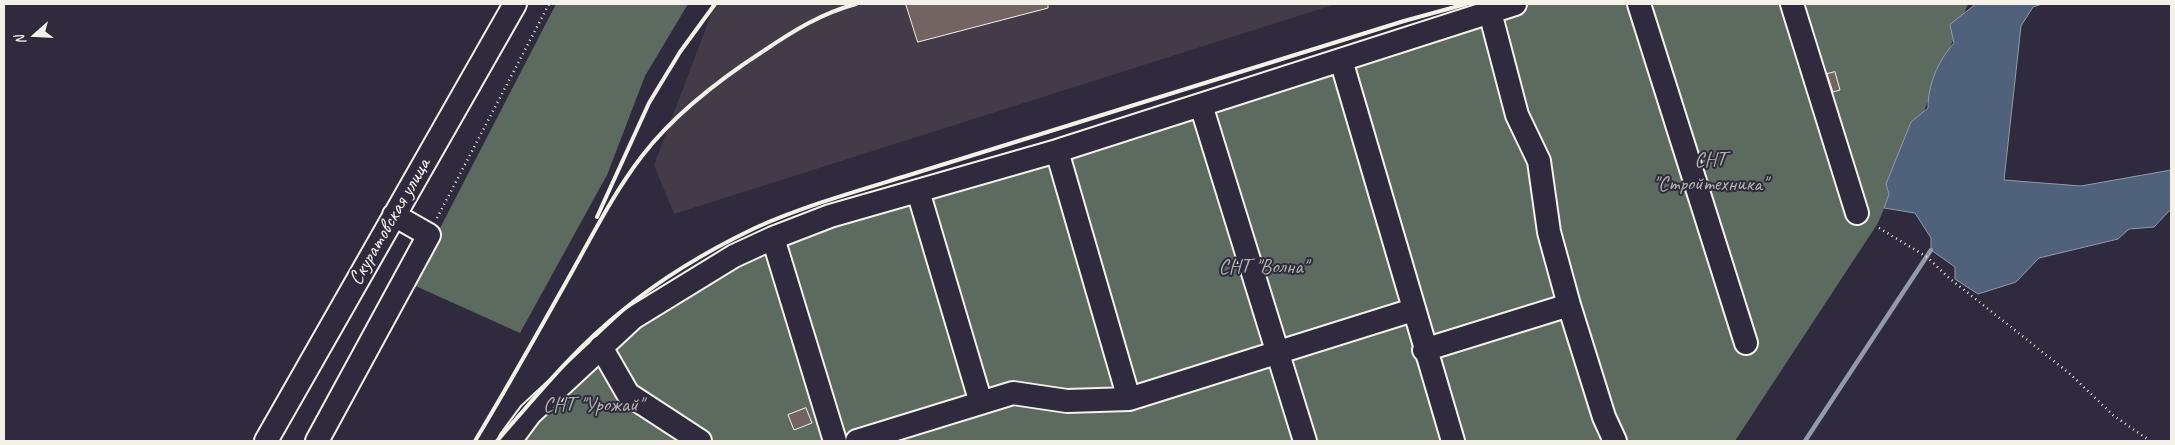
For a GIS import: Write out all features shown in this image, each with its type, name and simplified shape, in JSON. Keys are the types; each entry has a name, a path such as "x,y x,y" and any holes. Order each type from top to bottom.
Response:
{"street":[{"name":"Скуратовская улица","path":"266,441 515,4"},
{"path":"510,441 530,414 633,318 734,256 773,238 830,216 1057,151 1515,4"},
{"path":"1639,4 1746,343"},
{"path":"1792,4 1857,213"},
{"path":"1490,12 1517,115 1539,161 1550,232 1569,305 1604,417 1615,441"},
{"path":"1341,60 1452,441"},
{"path":"1201,105 1305,441"},
{"path":"1057,151 1129,399"},
{"path":"918,192 981,403"},
{"path":"317,441 429,235 394,215"},
{"path":"773,238 835,441"},
{"path":"1424,350 1569,305"},
{"path":"857,441 1013,394 1067,401 1129,399 1278,354 1413,310"},
{"path":"601,347 628,394 700,441"}],"path":[{"path":"429,235 549,4"},
{"path":"1879,228 1927,257 1949,278 2068,373 2113,415 2150,441"}],"shaded area":[{"path":"715,4 1336,4 674,214 654,165"}],"green space":[{"path":"556,4 688,4 645,76 607,175 520,333 411,284"},
{"path":"1515,4 1968,4 1878,223 1735,441 510,441 601,347 734,256"}],"water":[{"path":"1976,4 2042,4 2033,7 2021,26 2004,180 2081,186 2171,170 2171,209 2154,227 2129,229 2118,239 2039,258 2016,282 1978,294 1955,279 1955,267 1931,250 1931,238 1915,213 1884,208 1889,194 1886,184 1911,122 1928,108 1928,99 1935,73 1943,57 1954,43 1950,25"}],"building":[{"path":"906,4 1048,4 1048,8 918,42"},
{"path":"1835,72 1840,90 1833,92 1827,74"},
{"path":"806,408 812,423 794,430 788,415"}],"waterway":[{"path":"1805,441 1931,250"}],"railway":[{"path":"597,217 649,103 680,52 715,4"},
{"path":"475,441 614,197 632,169 655,140 699,98 748,61 808,23 831,12 856,4"},
{"path":"497,441 573,356 623,310 686,265 755,228 810,206 1404,21 1466,4"}],"park label":[{"name":"СНТ \"Стройтехника\"","path":"1710,172"},
{"name":"СНТ \"Волна\"","path":"1263,267"},
{"name":"СНТ \"Урожай\"","path":"593,405"}]}
